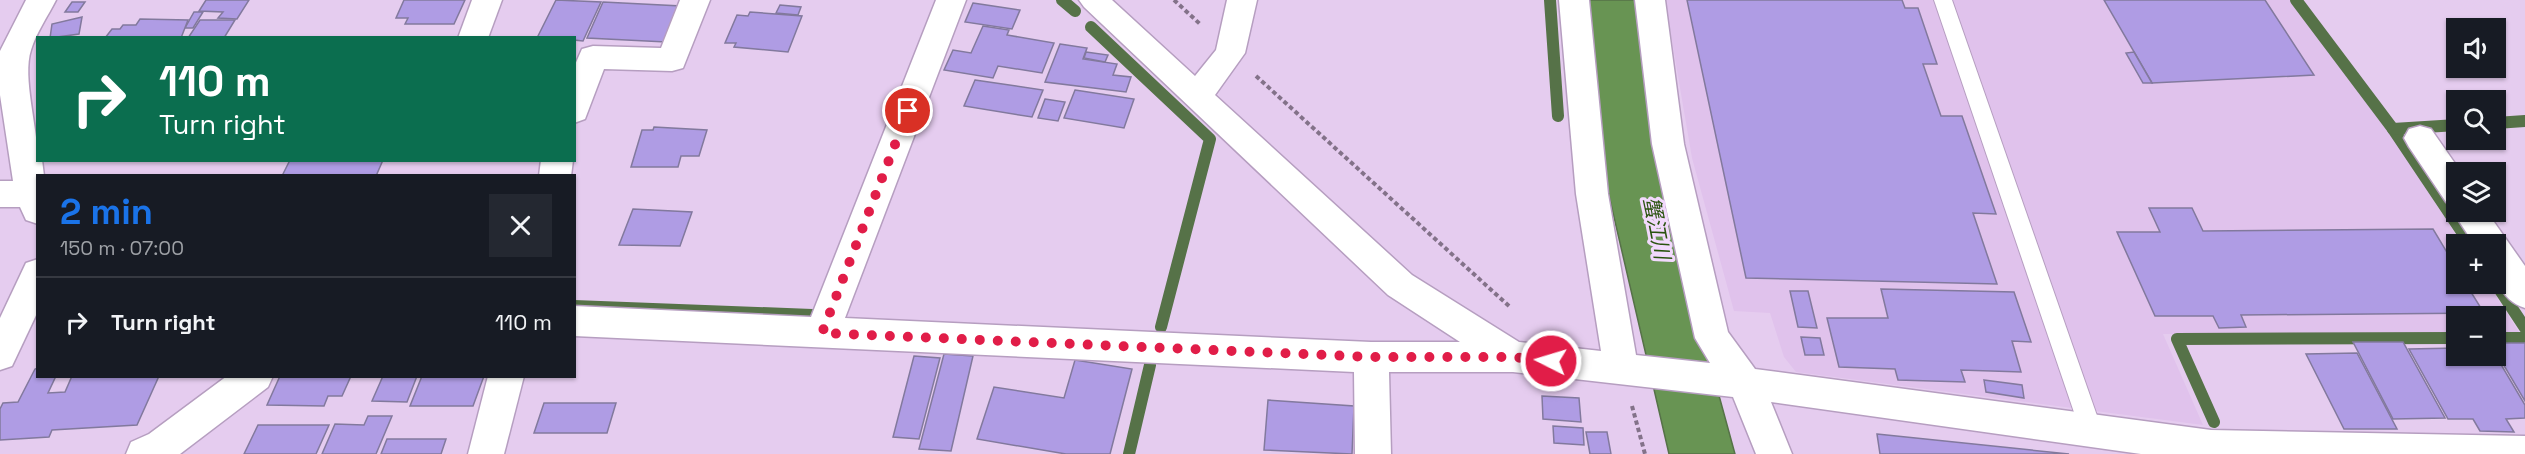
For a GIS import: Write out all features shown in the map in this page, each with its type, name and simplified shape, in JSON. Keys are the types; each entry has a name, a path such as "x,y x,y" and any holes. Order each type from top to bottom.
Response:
{"street":[{"path":"23,200 13,80 15,51 41,0"},
{"path":"474,36 488,0"},
{"path":"576,100 584,56 672,60 695,0"},
{"path":"822,333 951,0"},
{"path":"1094,0 1198,94 1400,285 1513,357"},
{"path":"1198,94 1230,53 1242,0"},
{"path":"1574,0 1592,194 1631,369"},
{"path":"1650,0 1668,144 1712,338 1774,454"},
{"path":"2420,138 2446,177"},
{"path":"2506,266 2525,294"},
{"path":"0,355 36,277"},
{"path":"576,321 1371,357 1513,357 1735,382 2091,430 2213,451 2525,453"},
{"path":"1371,357 1373,454"},
{"path":"144,454 162,446 252,378"},
{"path":"486,454 505,378"}],"lane":[{"path":"1943,0 2091,430"}],"path":[{"path":"1174,0 1518,315"},
{"path":"1631,369 1645,454"}],"shaded area":[{"path":"1665,0 2291,0 2387,129 2455,234 2446,234 2446,294 2494,294 2502,306 2446,306 2446,332 2163,334 2203,425 1796,372 1784,357 1770,313 1734,311 1692,158"},
{"path":"2506,312 2519,332 2506,332"}],"water":[{"name":"蟹江川","path":"1588,0 1637,0 1709,359 1735,454 1669,454 1604,174"}],"building":[{"path":"206,0 249,0 237,19 218,18 223,12 199,11"},
{"path":"404,0 465,0 454,24 405,24 408,18 396,18"},
{"path":"556,0 601,2 583,41 576,40 576,36 538,36"},
{"path":"1687,0 1902,0 1905,8 1918,8 1937,64 1923,64 1941,116 1962,116 1996,214 1973,213 1997,284 1746,278"},
{"path":"2104,0 2265,0 2314,75 2152,83"},
{"path":"72,2 85,2 78,12 65,12"},
{"path":"603,2 681,6 666,42 587,38"},
{"path":"973,3 1020,10 1012,29 965,22"},
{"path":"780,5 801,7 798,15 776,13"},
{"path":"194,12 203,12 193,28 185,28"},
{"path":"750,12 802,16 788,52 734,47 736,43 725,43 737,15 748,16"},
{"path":"82,17 79,34 50,36 52,24"},
{"path":"140,19 188,20 182,36 107,36 112,29 120,29 123,25 136,25"},
{"path":"200,20 235,20 225,36 189,36"},
{"path":"983,26 1009,30 1007,35 1054,43 1042,73 998,66 993,78 944,70 953,50 971,53"},
{"path":"1060,44 1087,48 1083,59 1117,64 1113,75 1131,77 1126,92 1045,82"},
{"path":"1086,52 1108,55 1105,62 1084,58"},
{"path":"2134,52 2152,83 2143,83 2126,53"},
{"path":"975,80 1043,90 1032,117 964,106"},
{"path":"1075,90 1134,99 1124,128 1064,118"},
{"path":"1045,99 1065,102 1058,121 1038,118"},
{"path":"654,127 707,130 699,156 681,156 678,167 631,167 642,130 653,130"},
{"path":"289,162 382,162 377,174 283,174"},
{"path":"2149,208 2192,208 2203,231 2433,229 2446,251 2446,294 2472,294 2480,306 2446,306 2446,313 2241,315 2246,327 2219,328 2213,316 2155,316 2117,232 2160,232"},
{"path":"633,209 692,212 680,246 619,245"},
{"path":"1881,289 2014,292 2031,342 2012,341 2021,372 1961,370 1965,382 1898,380 1895,369 1839,367 1827,318 1888,318"},
{"path":"1790,291 1808,291 1817,328 1798,327"},
{"path":"1801,337 1820,338 1824,355 1805,355"},
{"path":"2353,342 2403,342 2445,418 2393,419"},
{"path":"2506,343 2525,343 2525,401 2504,366"},
{"path":"2446,348 2446,366 2502,366 2525,405 2525,418 2506,419 2514,432 2480,431 2473,419 2448,419 2409,349"},
{"path":"2357,353 2397,429 2344,429 2306,354"},
{"path":"944,354 973,356 951,451 919,449"},
{"path":"914,356 940,358 919,439 893,437"},
{"path":"1075,360 1132,369 1110,454 1066,454 977,439 994,387 1064,398"},
{"path":"35,369 36,378 55,378 48,393 65,392 71,378 158,378 137,425 52,430 49,437 0,440 0,409 3,403 18,402"},
{"path":"279,378 350,378 342,396 328,396 324,406 267,405"},
{"path":"382,378 416,378 407,402 372,401"},
{"path":"421,378 483,378 473,406 410,406"},
{"path":"1984,380 2022,385 2024,398 1986,392"},
{"path":"1542,396 1579,398 1581,422 1543,419"},
{"path":"1268,400 1354,406 1352,454 1264,450"},
{"path":"544,403 616,403 607,433 534,433"},
{"path":"368,416 392,416 376,454 322,454 335,424 364,425"},
{"path":"258,425 329,425 316,454 244,454"},
{"path":"1553,426 1583,428 1584,445 1554,443"},
{"path":"1586,432 1607,432 1611,454 1590,454"},
{"path":"1877,434 2069,454 1880,454"},
{"path":"387,439 446,439 441,454 381,454"}],"waterway":[{"path":"1062,0 1075,11"},
{"path":"1550,0 1558,116"},
{"path":"2296,0 2393,129"},
{"path":"1091,27 1210,139 1161,327"},
{"path":"2506,122 2525,121"},
{"path":"2393,129 2446,126"},
{"path":"2393,129 2463,234"},
{"path":"2503,294 2525,328"},
{"path":"576,306 812,315"},
{"path":"2214,422 2177,339 2446,338"},
{"path":"2506,338 2525,338"},
{"path":"1129,454 1150,365"}],"route":[{"path":"908,111 822,333 1371,357 1513,357 1551,361"}]}
